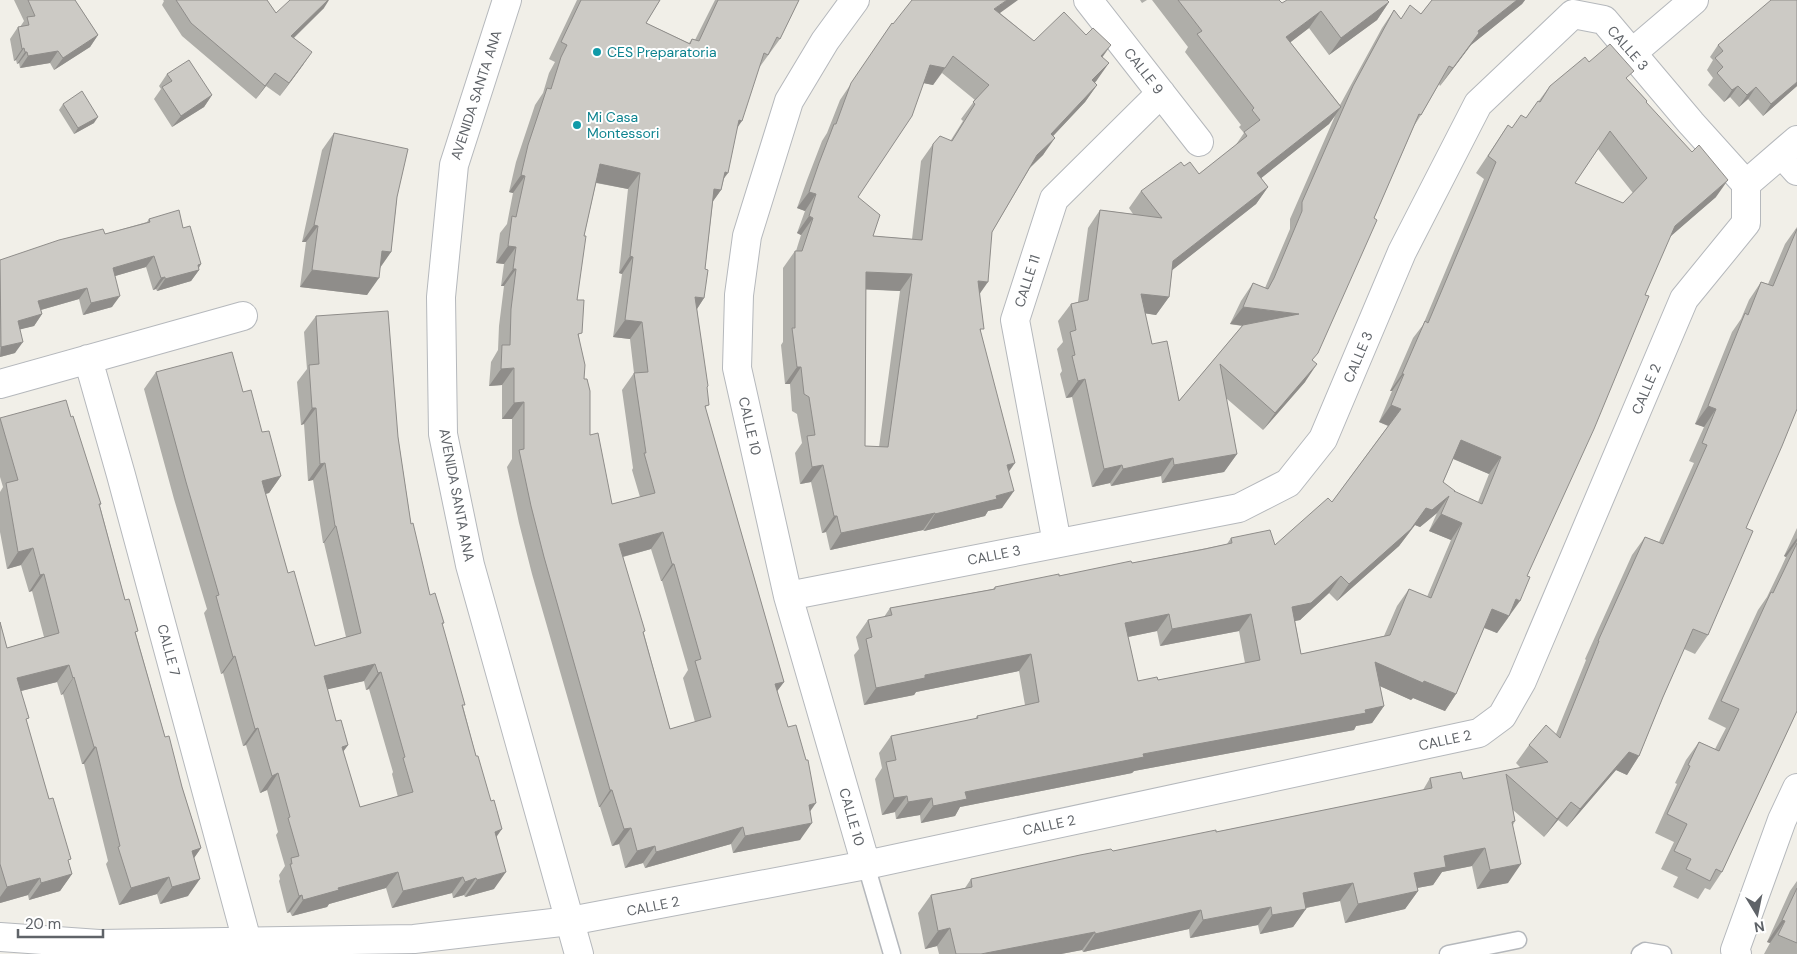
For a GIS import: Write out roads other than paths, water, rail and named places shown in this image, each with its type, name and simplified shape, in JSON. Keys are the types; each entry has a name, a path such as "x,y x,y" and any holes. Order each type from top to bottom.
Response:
{"street":[{"name":"AVENIDA SANTA ANA","path":"507,0 454,165 442,297 443,434 470,565 580,954"},
{"name":"CALLE 10","path":"855,0 826,41 789,101 747,236 739,295 737,368 788,596 866,864"},
{"name":"CALLE 9","path":"1088,0 1199,142"},
{"path":"1632,53 1694,0"},
{"name":"CALLE 3","path":"788,596 1239,508 1288,483 1323,438 1402,252 1478,104 1573,14 1604,20 1691,123 1746,184"},
{"name":"CALLE 11","path":"1058,543 1014,320 1054,199 1161,93"},
{"path":"1746,184 1792,155"},
{"name":"CALLE 2","path":"0,937 99,944 414,940 570,921 866,864 1479,733 1502,716 1522,681 1684,299 1746,223 1746,184"},
{"path":"0,384 243,316"},
{"name":"CALLE 7","path":"88,359 248,941"},
{"path":"1737,954 1734,950 1790,823 1797,789"}],"lane":[{"path":"866,864 892,954"},
{"path":"1448,954 1518,940"},
{"path":"1640,954 1645,951 1663,954"}],"place":[{"name":"CES Preparatoria","path":"597,52"},
{"name":"Mi Casa Montessori","path":"577,125"}]}
